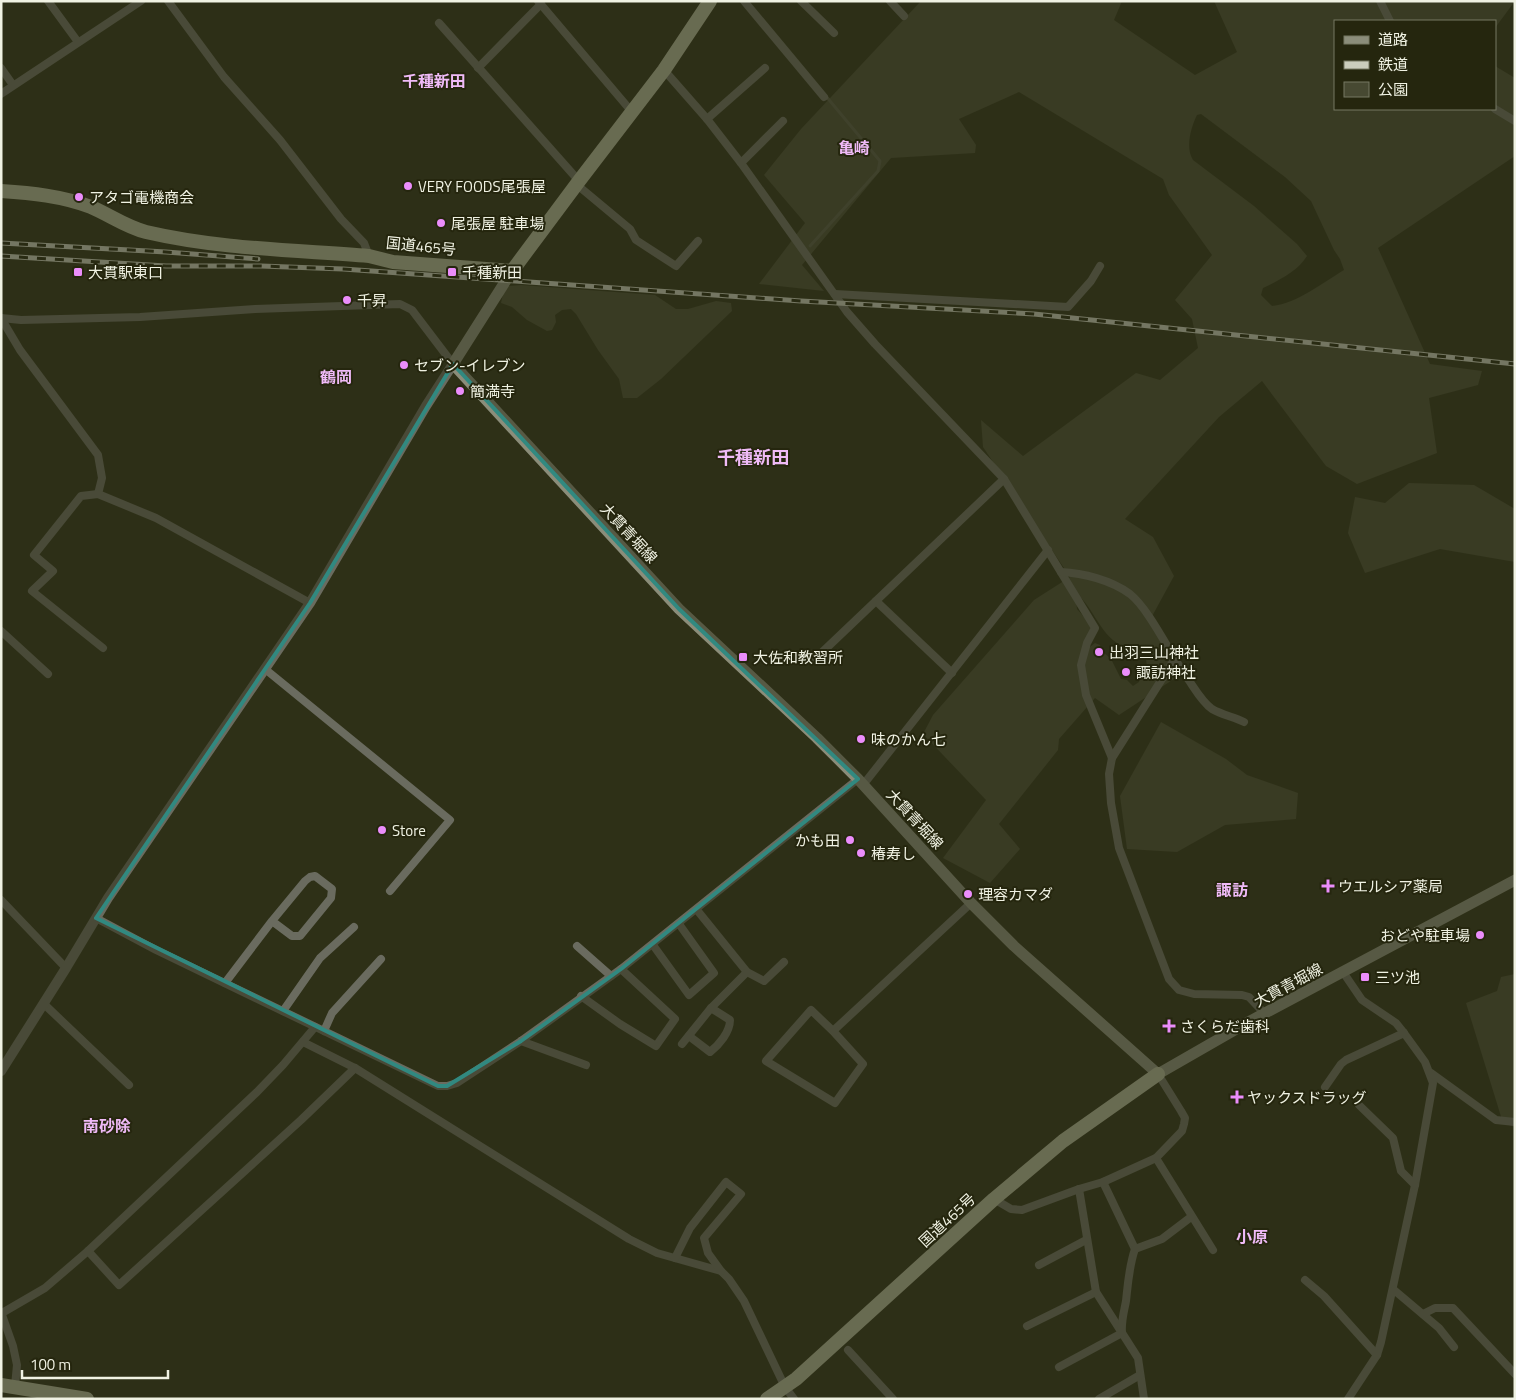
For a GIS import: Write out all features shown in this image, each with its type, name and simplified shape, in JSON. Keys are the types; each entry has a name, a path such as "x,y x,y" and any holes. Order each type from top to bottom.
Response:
{"highway":[{"path":"512,271 577,182 664,70 710,1"},
{"name":"国道465号","path":"1,191 49,196 71,201 92,208 129,227 216,245 369,256 392,262 512,271"},
{"name":"国道465号","path":"767,1399 796,1379 994,1199 1063,1141 1158,1074"},
{"path":"8,1386 87,1399"}],"main road":[{"path":"453,364 512,271"},
{"name":"大貫青堀線","path":"453,364 679,609 812,733 860,782 971,903 1014,946 1158,1074 1265,1014 1515,880"}],"street":[{"path":"48,1 78,42"},
{"path":"1,94 141,1"},
{"path":"168,1 224,77 280,140 341,219 364,243 369,256"},
{"path":"744,1 824,97"},
{"path":"802,1 834,34"},
{"path":"890,1 904,16"},
{"path":"1380,1 1390,20"},
{"path":"478,68 540,3 632,112"},
{"path":"439,23 577,182 630,229 636,240 676,266 698,241"},
{"path":"1,68 13,85"},
{"path":"707,118 765,68"},
{"path":"664,70 707,118 848,312 874,344 1004,479 1095,628 1087,643 1080,666 1086,695 1112,758"},
{"path":"1496,110 1515,121"},
{"path":"741,163 783,121"},
{"path":"835,294 1068,307 1091,281 1100,266"},
{"path":"1,318 21,320 140,317 255,309 400,304 412,310 453,364 426,406 310,603 108,898 1,1071"},
{"path":"1,318 20,350 98,455 102,478 98,494"},
{"path":"814,658 1004,479"},
{"path":"103,648 32,591 53,571 34,555 81,496 98,494 156,518 310,603"},
{"path":"96,918 438,1086 457,1083 521,1041 622,969 860,782 952,673 1048,550"},
{"path":"1061,572 1072,572 1090,576 1110,583 1130,594 1146,613 1174,660 1196,691 1212,708 1244,722"},
{"path":"876,601 952,673"},
{"path":"1,631 48,674"},
{"path":"1174,660 1112,758 1109,774 1110,803 1118,848 1169,979 1179,990 1194,994 1249,997 1265,1014"},
{"path":"265,669 450,820 390,891"},
{"path":"225,983 272,921 305,881 315,876 332,889 331,898 300,936 292,936 272,921"},
{"path":"1,900 66,968"},
{"path":"833,1031 971,903"},
{"path":"697,910 747,972 764,981 784,962"},
{"path":"654,945 689,995 714,973 679,924"},
{"path":"283,1011 320,958 354,927"},
{"path":"577,946 611,976"},
{"path":"324,1031 332,1013 381,959"},
{"path":"582,996 620,1024 656,1046 675,1019 622,969"},
{"path":"682,1044 711,1008 747,972"},
{"path":"1343,972 1362,1000 1396,1023 1425,1062 1431,1073 1433,1083 1394,1290 1377,1355 1348,1399"},
{"path":"44,1004 129,1085"},
{"path":"689,1036 710,1052 717,1047 730,1026 730,1020 711,1008"},
{"path":"811,1010 833,1031 864,1064 835,1102 766,1061 811,1010"},
{"path":"8,1386 17,1365 13,1346 1,1312 45,1288 88,1251 257,1092 283,1066 315,1027"},
{"path":"1326,1087 1341,1064 1346,1060 1404,1033"},
{"path":"521,1041 586,1065"},
{"path":"303,1042 355,1068 629,1239 657,1253 721,1271"},
{"path":"88,1251 119,1285 301,1120 355,1068"},
{"path":"1431,1073 1496,1120 1515,1122"},
{"path":"994,1199 1011,1208 1022,1210 1103,1182 1156,1158 1182,1131 1185,1118 1158,1074"},
{"path":"1359,1105 1393,1138 1402,1171 1415,1185"},
{"path":"1156,1158 1213,1250"},
{"path":"675,1258 690,1228 726,1182 741,1194 704,1238 708,1253 744,1301 785,1387 794,1399"},
{"path":"1103,1182 1135,1249 1128,1278 1126,1302 1121,1319 1122,1333"},
{"path":"1079,1189 1096,1292 1138,1358 1144,1399"},
{"path":"1135,1249 1162,1239 1191,1217"},
{"path":"1039,1265 1086,1240"},
{"path":"1305,1280 1324,1296 1377,1355"},
{"path":"1394,1290 1439,1328 1454,1347"},
{"path":"1027,1326 1096,1292"},
{"path":"1423,1314 1435,1308 1453,1308 1515,1374"},
{"path":"1059,1367 1122,1333"},
{"path":"848,1350 893,1399"},
{"path":"1098,1399 1140,1375"}],"highlighted area":[{"path":"453,364 679,609 858,779 621,969 521,1041 447,1086 438,1086 96,918 310,603"}],"green space":[{"path":"921,1 1122,1 1114,20 1195,75 1237,52 1214,1 1515,1 1496,27 1496,20 1334,20 1334,110 1496,110 1496,67 1515,78 1515,156 1378,248 1430,364 1482,371 1478,385 1429,398 1437,453 1357,484 1326,466 1262,381 1219,417 1125,519 1153,537 1174,576 1150,620 1186,671 1119,715 1095,698 1059,739 1058,750 999,824 1020,849 990,883 943,858 986,800 923,734 933,715 1034,600 1070,577 983,447 981,420 1023,456 1136,373 1160,380 1198,348 1192,319 1175,300 1212,255 1169,195 1163,179 1019,92 959,119 976,145 975,153 891,158 802,265 824,291 759,284 805,223 764,175 801,129","holes":["1201,114 1285,177 1311,201 1344,270 1310,292 1291,301 1272,306 1261,295 1263,288 1293,271 1307,256 1297,244 1254,206 1193,160 1189,144 1197,115","1080,597 1114,641 1130,646 1146,659 1147,667 1144,671 1138,670 1136,674 1140,676 1139,682 1133,686 1127,680 1121,679 1111,659 1102,651 1100,645 1095,643 1086,648 1092,626 1077,609 1076,600"]},
{"path":"521,285 655,295 676,309 688,309 716,301 731,303 732,311 661,379 637,398 623,398 619,379 571,309 562,310 555,315 556,322 552,330 547,331 527,320 512,307 501,303 503,294 509,286"},
{"path":"1409,483 1474,485 1515,509 1515,562 1440,549 1365,573 1348,533 1355,497 1385,503"},
{"path":"1161,722 1226,759 1247,775 1298,793 1296,819 1225,825 1177,852 1127,849 1120,796"},
{"path":"1515,974 1515,1127 1503,1123 1466,1003 1497,991 1501,977"}],"waterway":[{"path":"810,246 878,171 880,161 825,95"}],"railway":[{"path":"1,243 258,259"},
{"path":"1,256 166,266 261,266 343,269 801,301 1034,314 1515,364"}],"place":[{"name":"VERY FOODS尾張屋","path":"408,186"},
{"name":"アタゴ電機商会","path":"79,197"},
{"name":"尾張屋 駐車場","path":"441,223"},
{"name":"大貫駅東口","path":"78,272"},
{"name":"千種新田","path":"452,272"},
{"name":"千昇","path":"347,300"},
{"name":"セブン-イレブン","path":"404,365"},
{"name":"簡満寺","path":"460,391"},
{"name":"出羽三山神社","path":"1099,652"},
{"name":"大佐和教習所","path":"743,657"},
{"name":"諏訪神社","path":"1126,672"},
{"name":"味のかん七","path":"861,739"},
{"name":"Store","path":"382,830"},
{"name":"かも田","path":"850,840"},
{"name":"椿寿し","path":"861,853"},
{"name":"ウエルシア薬局","path":"1328,886"},
{"name":"理容カマダ","path":"968,894"},
{"name":"おどや駐車場","path":"1480,935"},
{"name":"三ツ池","path":"1365,977"},
{"name":"さくらだ歯科","path":"1169,1026"},
{"name":"ヤックスドラッグ","path":"1237,1097"}],"district":[{"name":"千種新田","path":"434,81"},
{"name":"亀崎","path":"854,148"},
{"name":"鶴岡","path":"336,377"},
{"name":"千種新田","path":"753,457"},
{"name":"諏訪","path":"1232,890"},
{"name":"南砂除","path":"107,1126"},
{"name":"小原","path":"1252,1237"}]}
